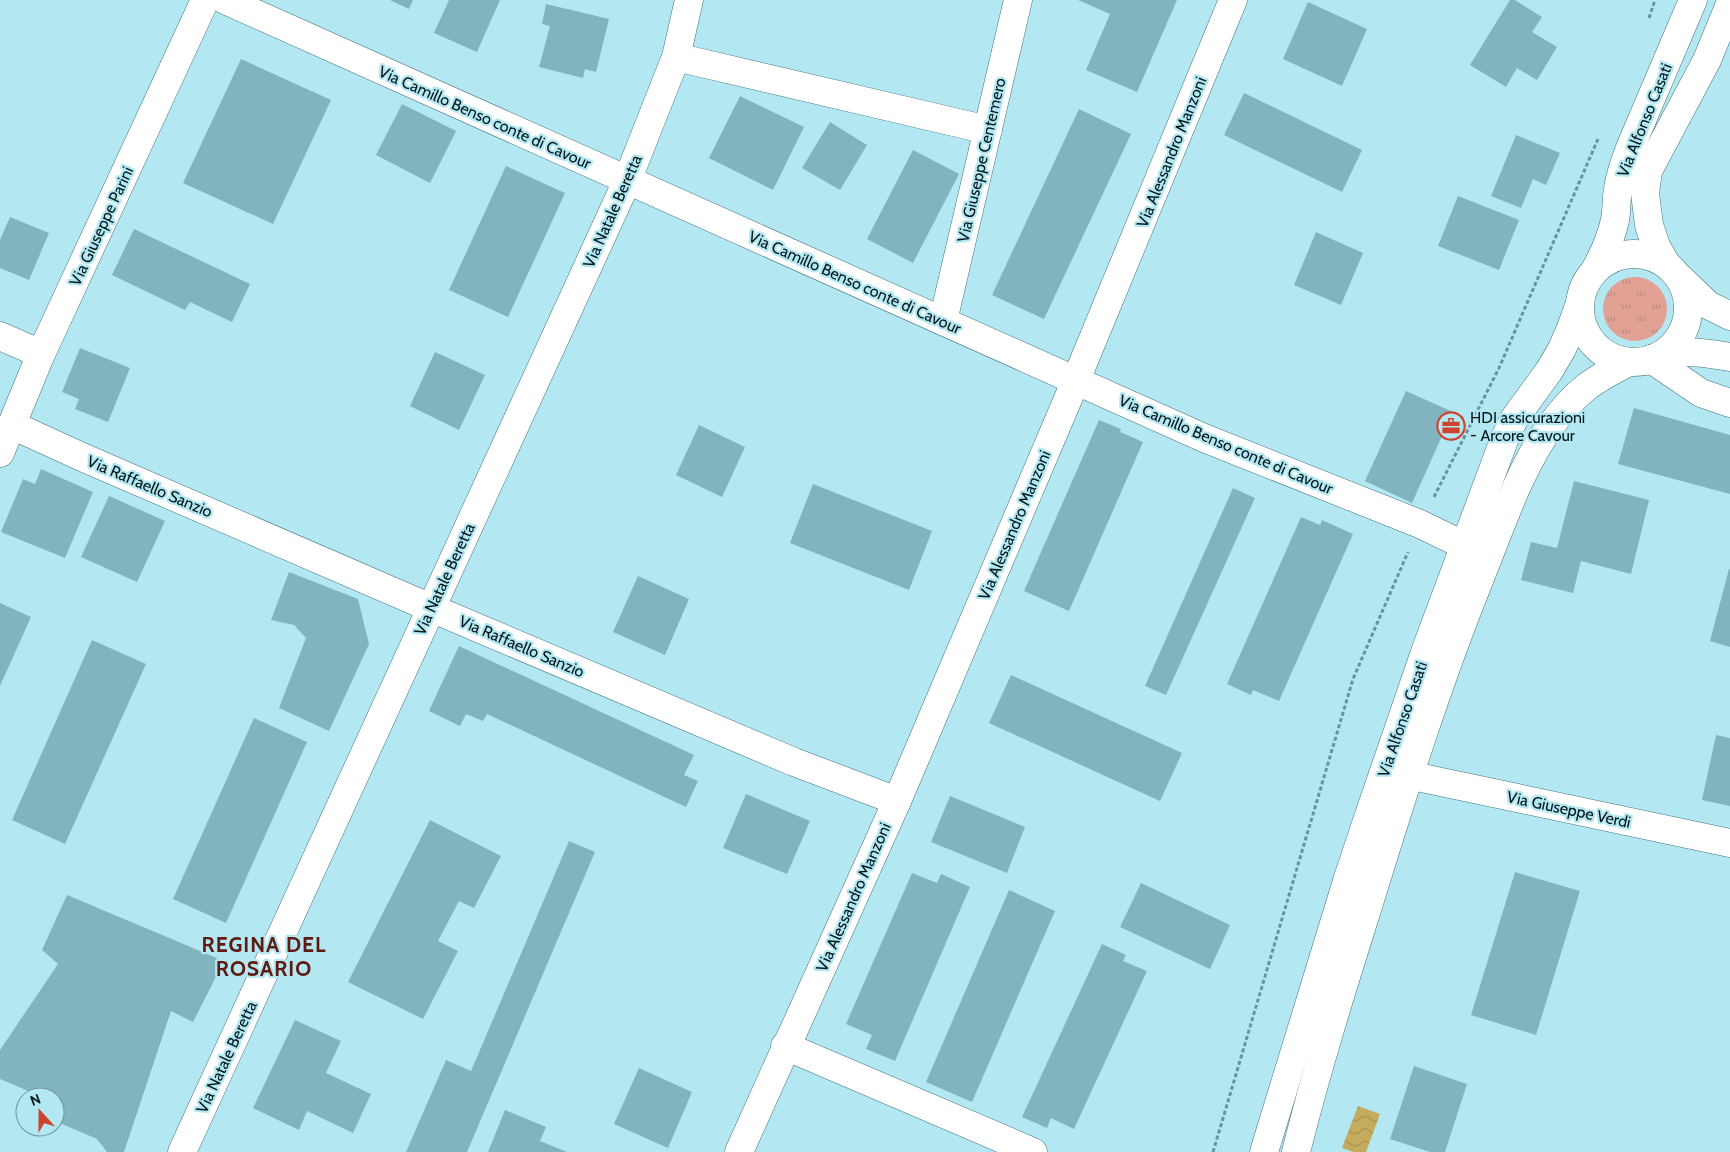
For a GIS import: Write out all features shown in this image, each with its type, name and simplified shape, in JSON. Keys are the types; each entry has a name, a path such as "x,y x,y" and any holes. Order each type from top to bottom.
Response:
{"street":[{"name":"Via Giuseppe Parini","path":"0,453 41,354 205,0"},
{"name":"Via Camillo Benso conte di Cavour","path":"225,0 1204,438 1420,524 1477,551"},
{"name":"Via Natale Beretta","path":"182,1152 627,181 676,57 689,0"},
{"name":"Via Giuseppe Centemero","path":"943,321 1018,0"},
{"name":"Via Alessandro Manzoni","path":"739,1152 896,801 1076,380 1234,0"},
{"name":"Via Alfonso Casati","path":"1595,270 1612,233 1618,190 1627,155 1693,0"},
{"name":"Via Alfonso Casati","path":"1673,271 1656,246 1649,225 1645,193 1648,171 1707,60 1730,4"},
{"path":"676,57 988,130"},
{"path":"1673,271 1685,289 1688,304 1686,324 1681,336 1673,346 1661,356 1640,360 1618,360 1609,356 1592,342 1582,324 1580,303 1584,286 1595,270 1609,260 1629,254 1647,255 1658,259 1673,271 1708,305 1730,316"},
{"name":"Via Alfonso Casati","path":"1296,1152 1315,1078 1408,775 1441,680 1477,551 1490,476 1514,419 1549,371 1571,328 1580,303"},
{"path":"0,336 41,354"},
{"path":"1640,360 1683,352 1700,352 1730,357"},
{"path":"1640,360 1702,393 1730,403"},
{"name":"Via Alfonso Casati","path":"1264,1152 1353,865 1425,652 1477,551 1550,426 1572,399 1587,385 1599,377 1640,360"},
{"name":"Via Raffaello Sanzio","path":"12,425 431,608 784,758 896,801"},
{"name":"Via Giuseppe Verdi","path":"1408,775 1730,843"},
{"path":"785,1046 1033,1152"}],"path":[{"path":"1646,27 1655,0"},
{"path":"1213,1152 1353,679 1420,524 1499,368 1600,135"}],"green space":[{"path":"1635,277 1653,283 1661,291 1667,309 1661,327 1653,335 1635,341 1617,335 1609,327 1603,309 1609,291 1617,283"}],"water":[{"path":"1358,1106 1380,1114 1366,1152 1353,1152 1342,1148"}],"building":[{"path":"390,0 413,0 409,9"},
{"path":"449,0 500,0 477,52 434,33"},
{"path":"1078,0 1177,0 1137,92 1086,70 1110,14"},
{"path":"1510,0 1515,0 1542,17 1532,32 1557,47 1537,80 1517,68 1506,87 1470,65"},
{"path":"1308,2 1367,29 1342,86 1283,59"},
{"path":"546,4 609,19 596,72 585,69 583,78 539,67 550,26 542,24"},
{"path":"241,59 331,100 273,224 183,183"},
{"path":"1244,93 1362,150 1342,192 1224,135"},
{"path":"740,96 804,127 773,190 709,158"},
{"path":"402,104 456,131 430,183 376,155"},
{"path":"1079,109 1131,134 1044,319 992,295"},
{"path":"830,122 867,145 840,190 802,168"},
{"path":"1516,135 1560,153 1546,185 1533,179 1521,208 1491,196"},
{"path":"913,150 959,174 913,263 867,239"},
{"path":"506,166 565,193 508,317 449,290"},
{"path":"1458,196 1519,220 1499,270 1438,246"},
{"path":"10,217 49,233 29,280 0,268 0,240"},
{"path":"134,229 250,284 232,322 190,302 185,310 112,275"},
{"path":"1316,232 1363,253 1341,305 1294,285"},
{"path":"80,348 130,368 108,422 75,409 79,399 62,392"},
{"path":"435,352 485,375 459,430 410,406"},
{"path":"1406,391 1464,417 1453,441 1442,436 1412,503 1365,481"},
{"path":"1634,408 1730,435 1730,494 1618,464"},
{"path":"1099,420 1121,429 1120,432 1143,442 1069,611 1024,591"},
{"path":"699,425 745,447 722,497 676,475"},
{"path":"41,469 93,492 65,558 1,532 23,479 35,484"},
{"path":"1574,481 1649,500 1631,574 1581,561 1573,593 1521,580 1531,542 1557,548"},
{"path":"813,484 932,531 909,590 790,543"},
{"path":"1233,488 1255,498 1166,695 1145,686"},
{"path":"109,496 165,521 137,582 81,557"},
{"path":"1301,517 1320,525 1322,520 1353,534 1279,701 1253,690 1251,695 1227,684"},
{"path":"1730,569 1730,647 1710,641"},
{"path":"289,572 358,599 369,644 329,731 279,708 306,638 294,625 271,620"},
{"path":"638,576 689,599 665,655 613,632"},
{"path":"0,603 31,617 0,686"},
{"path":"92,640 146,664 65,844 12,820"},
{"path":"459,646 694,755 684,775 698,781 686,807 487,714 483,721 466,714 460,726 429,711"},
{"path":"1011,675 1182,753 1160,801 989,723"},
{"path":"254,718 307,742 226,923 173,899"},
{"path":"1716,735 1730,738 1730,806 1702,800"},
{"path":"746,794 810,821 787,874 723,848"},
{"path":"950,796 1025,827 1007,873 931,842"},
{"path":"430,820 501,856 474,908 459,901 438,941 458,951 423,1019 348,982"},
{"path":"569,841 595,852 467,1152 406,1152 446,1060 471,1071"},
{"path":"1515,872 1580,891 1536,1035 1471,1015"},
{"path":"912,873 937,883 941,874 970,887 895,1061 866,1049 872,1035 846,1024"},
{"path":"1141,883 1230,925 1210,969 1120,927"},
{"path":"1009,890 1055,911 972,1102 926,1082"},
{"path":"67,895 224,961 193,1022 171,1011 124,1152 107,1152 97,1139 65,1125 65,1087 19,1087 0,1079 0,1050 58,964 42,950"},
{"path":"1102,944 1126,955 1123,961 1147,971 1074,1129 1051,1118 1047,1128 1022,1117"},
{"path":"295,1020 341,1041 326,1073 371,1094 353,1133 307,1111 299,1130 253,1108"},
{"path":"1414,1066 1467,1084 1445,1152 1430,1152 1390,1139"},
{"path":"639,1068 692,1092 668,1148 614,1124"},
{"path":"505,1110 546,1127 540,1141 567,1152 488,1152"}],"place":[{"name":"HDI assicurazioni - Arcore Cavour","path":"1451,426"}],"district":[{"name":"REGINA DEL ROSARIO","path":"264,957"}]}
